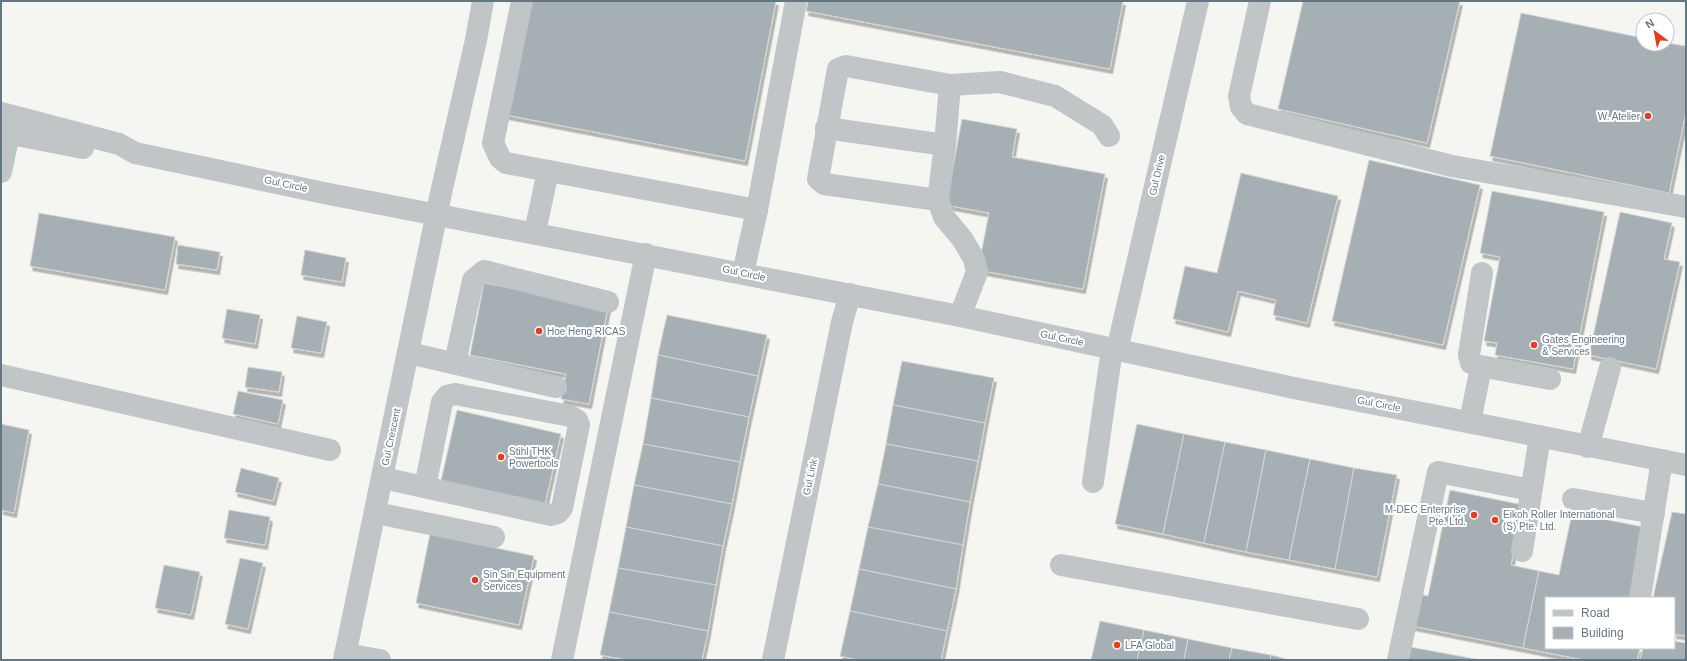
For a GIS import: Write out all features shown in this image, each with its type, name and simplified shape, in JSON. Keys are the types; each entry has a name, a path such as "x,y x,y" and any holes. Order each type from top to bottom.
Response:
{"street":[{"path":"437,213 476,40 482,1"},
{"path":"522,1 493,143 500,158 506,163 757,210"},
{"path":"743,273 757,210 796,1"},
{"name":"Gul Drive","path":"1093,482 1114,350 1198,1"},
{"path":"1260,1 1239,96 1241,107 1247,114 1452,166 1686,207"},
{"path":"938,200 824,184 818,179 826,128 838,69 846,66 950,85 1000,82 1055,96 1102,125 1109,136"},
{"path":"950,85 946,145 938,200 944,216 963,240 974,259 977,272 960,316"},
{"path":"1,172 6,124"},
{"name":"Gul Circle","path":"6,124 119,144 135,153 324,192 960,316 1294,388 1540,436 1588,447 1686,465"},
{"path":"826,128 946,145"},
{"path":"535,232 548,171"},
{"name":"Gul Crescent","path":"345,657 376,514 437,213"},
{"path":"562,660 646,254"},
{"path":"455,363 473,280 484,271 608,302"},
{"path":"1482,273 1469,355 1471,363 1481,367 1550,379"},
{"name":"Gul Link","path":"773,660 842,322 850,294"},
{"path":"409,353 556,387"},
{"path":"1470,422 1481,367"},
{"path":"1588,447 1610,368"},
{"path":"1,375 330,450"},
{"path":"383,478 550,515 558,513 562,508 579,425 577,420 570,416 455,394 450,395 442,402 425,487"},
{"path":"1522,551 1540,436"},
{"path":"1640,597 1662,460"},
{"path":"1398,660 1438,472 1531,490"},
{"path":"1573,499 1654,513"},
{"path":"376,514 494,537"},
{"path":"1060,565 1358,618"},
{"path":"345,657 380,660"}],"building":[{"path":"528,1 776,1 745,161 506,115"},
{"path":"808,1 1123,1 1110,69 806,11"},
{"path":"1303,1 1460,1 1427,143 1278,109"},
{"path":"1521,13 1635,36 1635,52 1675,52 1675,44 1686,46 1686,112 1669,193 1490,156"},
{"path":"962,119 1017,129 1012,157 1105,174 1083,289 978,270 989,213 946,205"},
{"path":"1369,160 1480,185 1443,345 1332,321"},
{"path":"1241,173 1338,196 1307,323 1273,315 1276,300 1238,291 1228,332 1173,319 1185,266 1217,273"},
{"path":"1492,191 1604,212 1573,369 1495,355 1497,343 1484,341 1500,257 1480,253"},
{"path":"1620,212 1672,223 1664,259 1680,262 1656,369 1589,355"},
{"path":"39,213 175,237 165,290 30,266"},
{"path":"178,245 220,252 217,270 176,264"},
{"path":"305,250 346,258 342,282 301,275"},
{"name":"Hoe Heng RICAS","path":"484,283 608,307 589,404 561,399 566,374 470,355"},
{"path":"227,309 260,315 255,344 222,338"},
{"path":"667,315 767,335 758,376 658,355"},
{"path":"297,316 327,322 321,353 291,348"},
{"path":"658,355 758,376 749,417 651,398"},
{"path":"902,361 994,378 985,423 893,405"},
{"path":"248,367 282,372 279,392 245,387"},
{"path":"238,391 283,400 278,424 233,414"},
{"path":"651,398 749,417 740,462 643,444"},
{"path":"893,405 985,423 978,461 886,444"},
{"name":"Stihl THK Powertools","path":"457,410 561,434 545,504 441,481"},
{"path":"1,424 29,430 14,513 1,510"},
{"path":"1137,424 1184,434 1163,534 1115,524"},
{"path":"1184,434 1225,442 1204,543 1163,534"},
{"path":"1225,442 1266,450 1246,552 1204,543"},
{"path":"643,444 740,462 732,504 634,485"},
{"path":"886,444 978,461 970,502 878,484"},
{"path":"1266,450 1310,459 1289,560 1246,552"},
{"path":"1310,459 1354,468 1335,569 1289,560"},
{"path":"241,468 279,478 273,501 235,492"},
{"path":"1354,468 1397,475 1377,577 1335,569"},
{"path":"878,484 970,502 963,545 868,527"},
{"path":"634,485 732,504 723,546 626,527"},
{"path":"1450,490 1523,505 1511,565 1539,571 1523,648 1407,625 1414,593 1428,596"},
{"path":"229,510 270,517 265,545 224,538"},
{"path":"1672,512 1686,514 1686,636 1675,634 1675,597 1653,597"},
{"path":"1572,513 1649,528 1634,597 1545,597 1545,649 1640,649 1637,660 1584,660 1523,648 1539,571 1559,575"},
{"path":"626,527 723,546 716,585 618,568"},
{"path":"868,527 963,545 956,589 859,569"},
{"name":"Sin Sin Equipment Services","path":"430,534 534,556 519,625 416,603"},
{"path":"240,558 263,563 248,629 225,624"},
{"path":"164,565 200,572 191,615 155,608"},
{"path":"618,568 716,585 708,631 609,612"},
{"path":"859,569 956,589 947,631 850,611"},
{"path":"850,611 947,631 941,660 858,660 840,656"},
{"path":"609,612 708,631 702,660 627,660 600,655"},
{"name":"LFA Global","path":"1100,621 1144,630 1137,660 1091,660"},
{"path":"1144,630 1188,639 1184,660 1137,660"},
{"path":"1188,639 1232,648 1229,660 1184,660"},
{"path":"1675,641 1686,643 1686,660 1640,660 1643,649 1675,649"},
{"path":"1405,646 1481,660 1402,660"},
{"path":"1232,648 1271,655 1270,660 1229,660"},
{"path":"1271,655 1290,660 1270,660"}],"place":[{"name":"W. Atelier","path":"1648,116"},
{"name":"Hoe Heng RICAS","path":"539,331"},
{"name":"Gates Engineering & Services","path":"1534,345"},
{"name":"Stihl THK Powertools","path":"501,457"},
{"name":"M-DEC Enterprise Pte. Ltd.","path":"1474,515"},
{"name":"Eikoh Roller International (S) Pte. Ltd.","path":"1495,520"},
{"name":"Sin Sin Equipment Services","path":"475,580"},
{"name":"LFA Global","path":"1117,645"}]}
